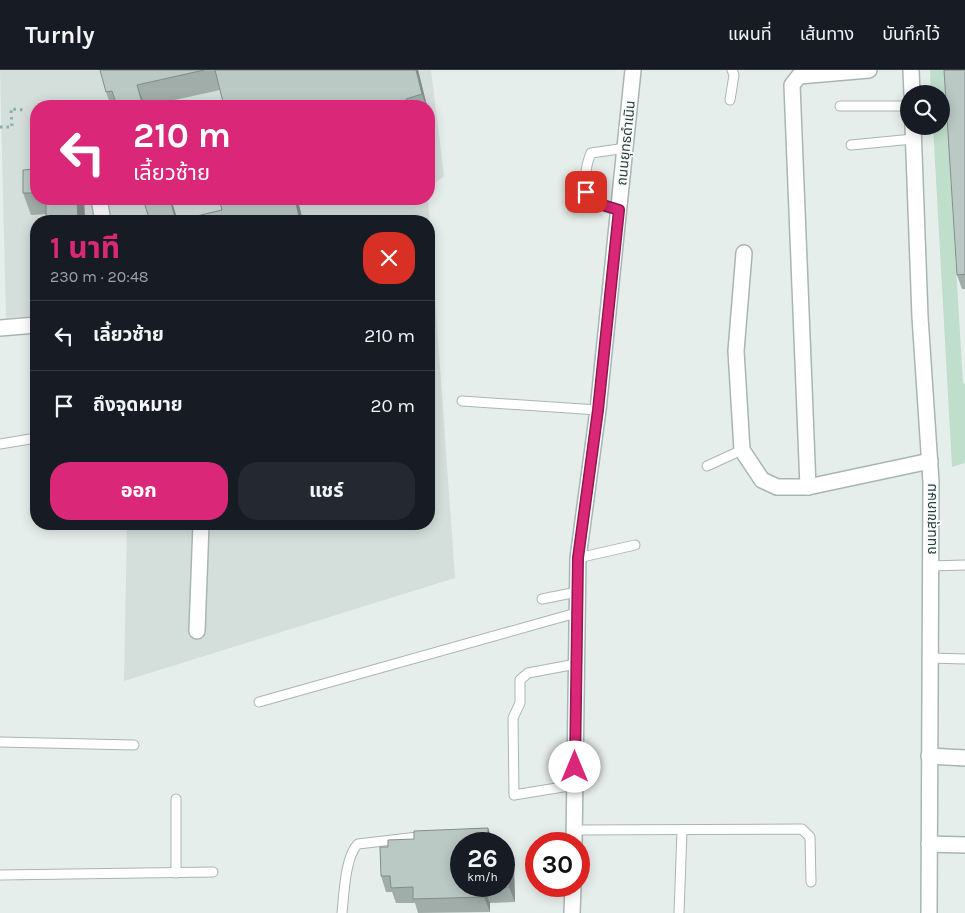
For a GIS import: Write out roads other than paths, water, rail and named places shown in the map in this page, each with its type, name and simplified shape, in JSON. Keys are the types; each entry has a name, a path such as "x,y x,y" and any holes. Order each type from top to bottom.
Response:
{"street":[{"name":"ถนนยุทธดำเนิน","path":"574,832 578,558 598,410 633,70"},
{"path":"808,487 792,85 799,76 869,70"},
{"path":"911,70 912,85"},
{"name":"ถนนสุขเกษม","path":"913,135 920,317 930,461 929,913"},
{"path":"744,253 736,351 742,450 762,480 777,487 808,487 930,461"},
{"path":"0,328 30,326"},
{"path":"197,631 201,530"},
{"path":"929,756 965,758"},
{"path":"929,844 965,845"},
{"path":"572,913 573,897"}],"lane":[{"path":"730,100 734,76 732,70"},
{"path":"840,106 900,106"},
{"path":"851,145 903,135"},
{"path":"619,210 593,202 589,197 586,192 586,163 591,153 626,148"},
{"path":"462,401 598,410"},
{"path":"0,444 30,439"},
{"path":"707,466 742,450"},
{"path":"578,558 635,545"},
{"path":"931,566 965,565"},
{"path":"542,599 577,592"},
{"path":"258,702 576,613"},
{"path":"930,658 965,659"},
{"path":"575,785 514,795 513,718 520,703 519,686 523,676 528,673 576,664"},
{"path":"0,742 134,745"},
{"path":"176,800 176,873"},
{"path":"590,836 682,830 802,829 808,832 810,837 811,882"},
{"path":"679,913 682,830"},
{"path":"342,913 349,861 352,851 358,844 433,835"},
{"path":"0,875 212,872"}]}
